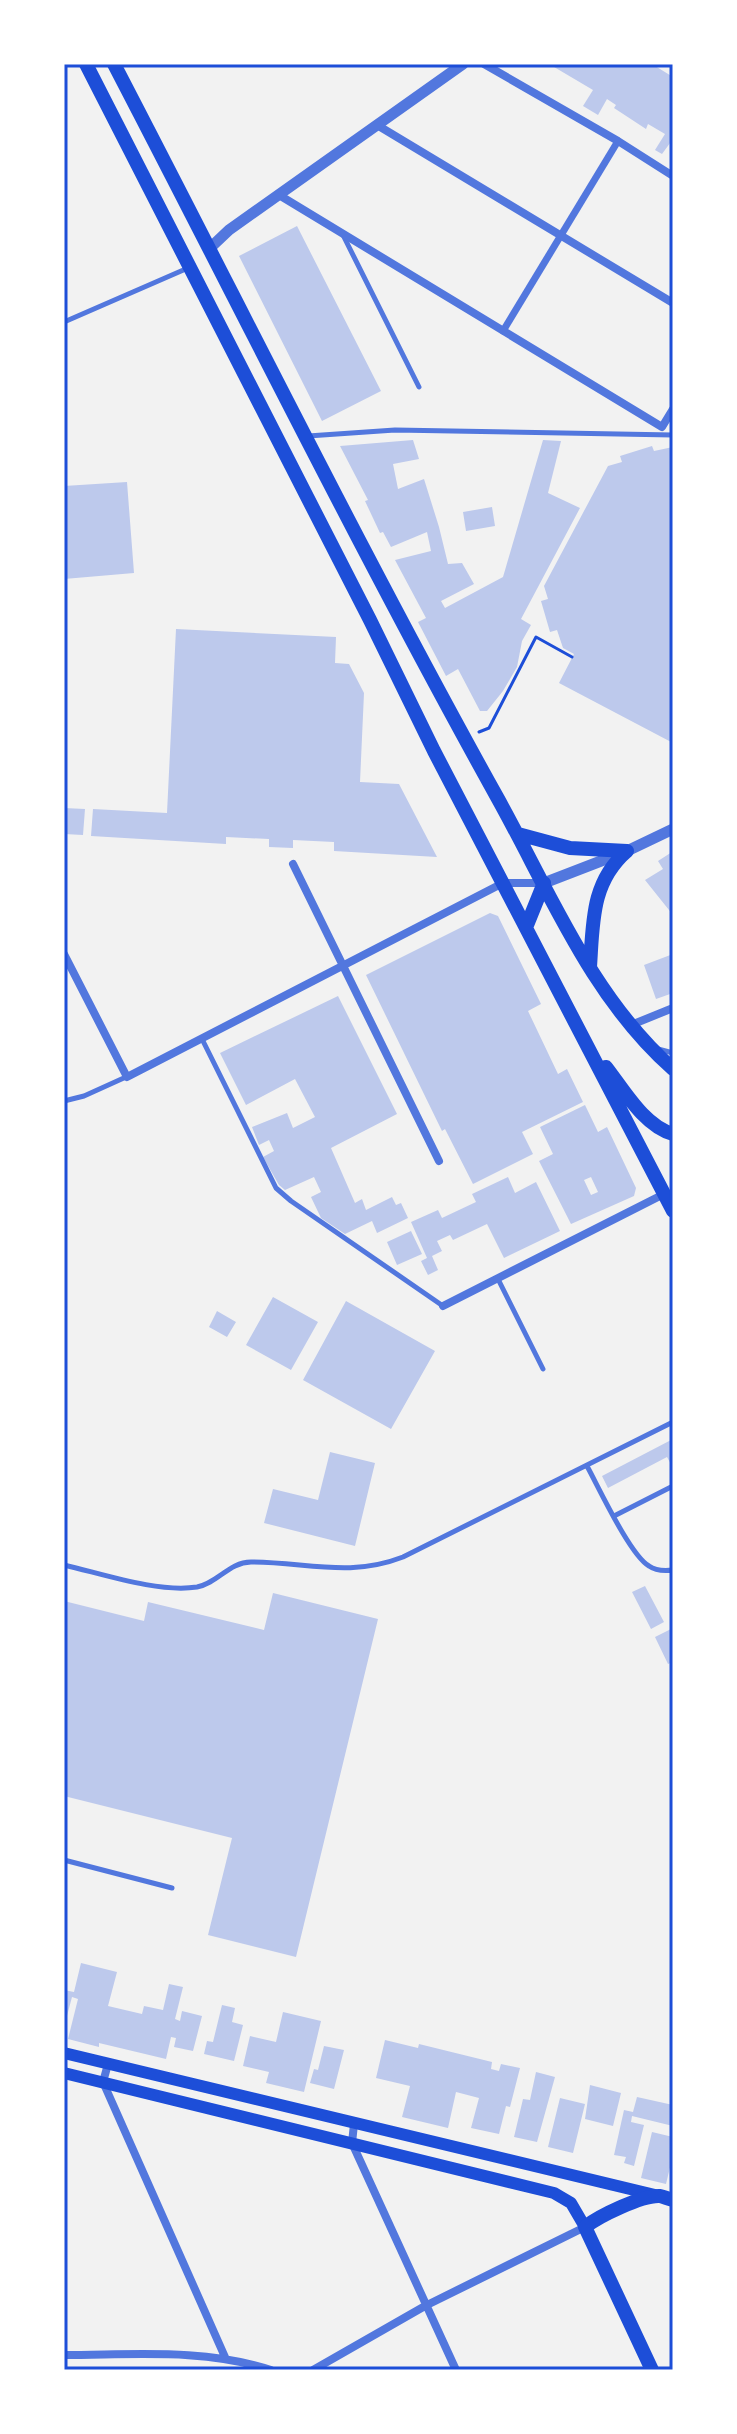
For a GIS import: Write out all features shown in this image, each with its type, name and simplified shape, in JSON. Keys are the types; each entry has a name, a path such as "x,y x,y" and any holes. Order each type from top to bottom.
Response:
{"main road":[{"path":"86,64 673,1211"},
{"path":"114,64 465,738 590,968 631,1025 673,1069"},
{"path":"188,267 210,248"},
{"path":"518,834 570,848 627,851"},
{"path":"590,968 595,900 610,868 627,851"},
{"path":"527,925 544,883"},
{"path":"586,1042 648,1119 659,1129 673,1134"},
{"path":"64,2053 673,2200"},
{"path":"64,2073 554,2193 571,2203 585,2227 652,2370"},
{"path":"585,2227 612,2211 658,2196"}],"street":[{"path":"210,248 229,230 463,64"},
{"path":"484,64 673,176"},
{"path":"377,125 673,303"},
{"path":"503,331 618,141"},
{"path":"279,195 662,427 673,409"},
{"path":"64,954 127,1077 503,883 544,883 627,851 673,829"},
{"path":"293,864 439,1161"},
{"path":"631,1025 673,1008"},
{"path":"443,1306 664,1194"},
{"path":"108,2064 103,2082 225,2357"},
{"path":"354,2124 352,2143 456,2370"},
{"path":"313,2370 425,2306 585,2227"},
{"path":"64,2355 179,2354 225,2357 271,2370"}],"lane":[{"path":"343,234 419,387"},
{"path":"64,322 188,267"},
{"path":"307,437 395,430 673,435"},
{"path":"202,1039 276,1188 443,1306"},
{"path":"653,1048 673,1053"},
{"path":"64,1101 84,1096 127,1077"},
{"path":"497,1278 543,1369"},
{"path":"64,1565 142,1583 192,1587 213,1581 232,1566 248,1561 334,1569 372,1567 403,1557 673,1422"},
{"path":"587,1466 636,1554 649,1566 664,1571 673,1570"},
{"path":"614,1516 673,1486"},
{"path":"64,1860 172,1888"}],"path":[{"path":"465,738 489,728 536,637 572,657"}],"building":[{"path":"549,64 652,64 673,77 673,139 662,154 655,150 665,134 648,124 646,129 614,108 616,105 607,99 598,115 583,106 593,90"},
{"path":"297,226 381,391 322,421 239,256"},
{"path":"413,440 419,459 393,464 398,489 424,479 448,564 462,563 474,584 441,601 445,608 503,577 543,440 561,441 548,493 580,508 521,619 531,625 522,641 517,667 487,711 480,711 458,669 446,676 418,622 426,618 395,560 431,551 427,532 391,547 383,532 380,533 365,501 368,500 340,446"},
{"path":"652,446 654,451 673,447 673,743 559,683 574,654 563,648 557,630 550,632 541,601 548,599 544,586 608,466 622,462 620,456"},
{"path":"127,482 134,573 64,579 64,486"},
{"path":"492,507 495,526 466,531 463,512"},
{"path":"176,629 336,637 335,663 349,664 364,693 360,782 399,784 437,857 334,851 334,842 293,840 293,848 269,847 269,839 226,837 226,844 91,836 93,809 167,813"},
{"path":"64,808 85,809 83,835 64,834"},
{"path":"672,852 673,915 645,880 663,869 658,861"},
{"path":"490,913 498,916 541,1004 528,1011 558,1074 567,1069 583,1102 522,1132 533,1154 473,1184 445,1129 442,1131 366,975"},
{"path":"673,954 673,993 656,999 644,965"},
{"path":"338,996 397,1114 331,1148 355,1203 362,1199 366,1210 392,1197 396,1205 401,1203 408,1218 377,1233 372,1221 345,1234 321,1218 311,1197 321,1192 314,1177 285,1190 279,1185 263,1157 274,1151 269,1140 259,1145 252,1127 287,1113 293,1128 315,1117 295,1079 246,1105 220,1053"},
{"path":"585,1105 598,1132 607,1127 636,1188 634,1196 571,1224 539,1161 553,1154 540,1127","holes":["591,1177 598,1192 591,1195 584,1180"]},
{"path":"508,1177 515,1193 536,1182 560,1231 504,1258 487,1224 453,1240 450,1235 437,1241 442,1251 432,1256 438,1270 428,1275 421,1261 427,1258 411,1222 438,1210 442,1218 476,1202 472,1194"},
{"path":"411,1231 422,1254 397,1265 387,1242"},
{"path":"273,1297 318,1322 291,1370 246,1345"},
{"path":"346,1301 435,1351 391,1429 303,1380"},
{"path":"217,1311 236,1322 227,1337 209,1327"},
{"path":"673,1439 673,1468 667,1457 608,1488 602,1476"},
{"path":"330,1452 375,1463 355,1546 264,1523 273,1489 318,1500"},
{"path":"645,1586 664,1622 651,1629 632,1592"},
{"path":"273,1593 378,1619 296,1957 208,1935 232,1838 64,1796 64,1601 144,1621 148,1602 264,1630"},
{"path":"673,1628 673,1662 668,1664 655,1637"},
{"path":"81,1963 117,1972 108,2006 142,2014 144,2006 163,2010 169,1984 183,1987 175,2019 180,2021 182,2011 202,2016 193,2051 174,2047 176,2038 171,2037 166,2059 68,2039 78,1999 72,1997 64,2027 64,1990 74,1992"},
{"path":"222,2005 235,2008 232,2022 243,2025 234,2061 204,2054 207,2041 213,2042"},
{"path":"283,2012 321,2021 304,2092 266,2083 269,2072 243,2066 250,2036 276,2042"},
{"path":"385,2040 418,2048 419,2044 492,2062 491,2069 499,2071 501,2064 520,2068 499,2134 471,2128 479,2098 456,2092 448,2128 402,2117 410,2086 376,2078"},
{"path":"324,2046 344,2050 334,2089 310,2083 314,2069 318,2070"},
{"path":"536,2072 555,2077 537,2142 514,2137 523,2099 530,2100"},
{"path":"590,2085 621,2093 613,2126 585,2119"},
{"path":"637,2097 673,2105 673,2126 632,2116 631,2122 644,2125 634,2166 624,2163 626,2157 614,2155 624,2110 633,2112"},
{"path":"560,2098 585,2104 573,2153 548,2147"},
{"path":"652,2132 673,2137 673,2155 666,2184 641,2178"}]}
